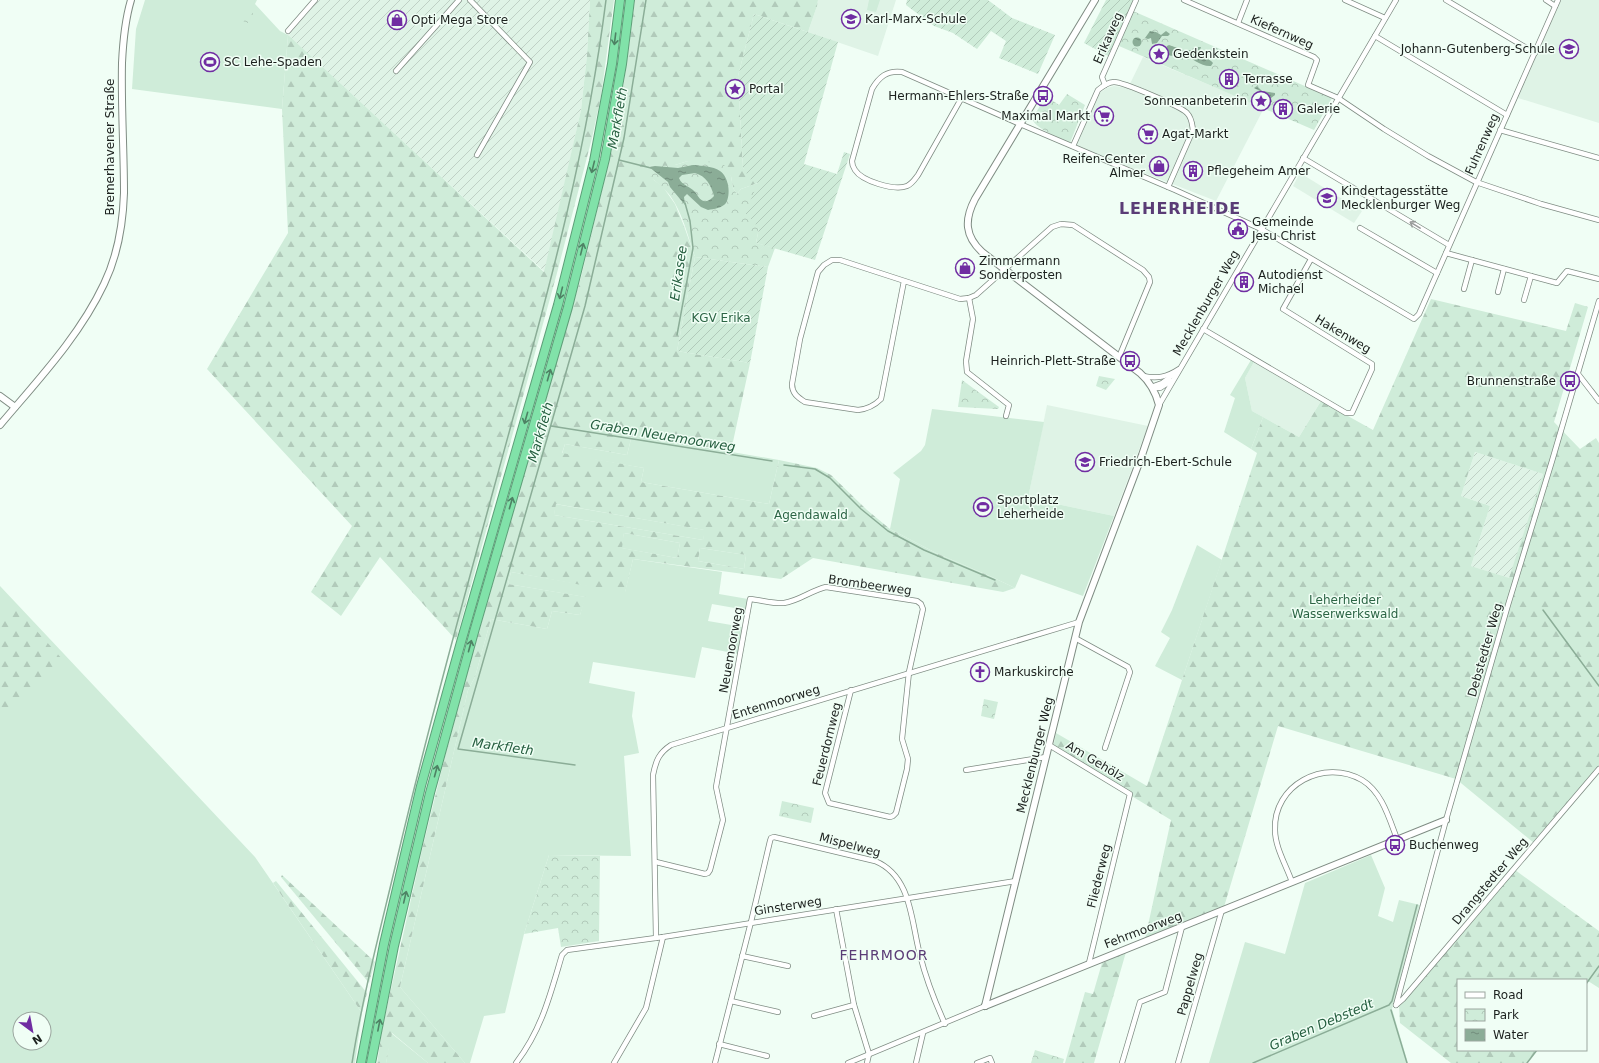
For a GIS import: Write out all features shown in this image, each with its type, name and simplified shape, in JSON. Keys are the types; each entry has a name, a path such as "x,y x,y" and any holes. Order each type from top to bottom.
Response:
{"highway":[{"path":"361,1063 384,944 421,786 558,305 594,161 612,64 620,0"},
{"path":"371,1063 394,946 430,793 476,625 568,307 605,159 622,64 630,0"}],"street":[{"name":"Bremerhavener Straße","path":"0,425 65,346 93,306 105,283 114,258 120,230 124,194 122,78 123,41 131,0"},
{"path":"288,31 315,0"},
{"path":"396,71 460,0"},
{"path":"470,0 530,62 477,155"},
{"name":"Erikaweg","path":"1105,85 1102,77 1136,0"},
{"name":"Kiefernweg","path":"1184,0 1314,57 1317,60 1308,85 1338,98"},
{"path":"1238,23 1247,0"},
{"path":"1345,0 1385,18"},
{"name":"Mecklenburger Weg","path":"985,1006 1079,622 1154,423 1159,405 1396,0"},
{"path":"1446,0 1535,53"},
{"path":"1546,0 1555,6"},
{"name":"Fuhrenweg","path":"1311,259 1410,318 1416,319 1558,0"},
{"path":"1093,1 975,199 970,209 968,228 973,242 982,252 1143,376 1157,397 1159,405"},
{"path":"1375,36 1507,115"},
{"path":"961,99 918,175 911,184 902,188 891,188 864,178 855,170 852,161 875,82 884,74 889,72 902,72 961,99 1168,186 1261,229 1311,259"},
{"path":"1073,146 1098,90 1105,85 1114,82 1126,85 1183,109 1190,117 1193,130 1168,186"},
{"path":"1338,98 1428,156 1476,182 1541,204 1599,220"},
{"path":"1500,130 1599,158"},
{"path":"1303,158 1449,245"},
{"path":"904,281 881,399 870,408 858,410 805,402 798,397 792,390 792,384 798,346 818,272 824,264 832,260 840,260 960,299 969,298 976,295 1052,227 1061,224 1073,225 1143,270 1149,277 1150,282 1119,357"},
{"path":"1360,228 1437,273"},
{"path":"1446,253 1557,283 1567,271 1599,279"},
{"name":"Hakenweg","path":"1203,329 1346,413 1352,413 1372,368 1372,364 1283,309 1311,259"},
{"path":"1464,289 1472,260"},
{"path":"1498,292 1504,269"},
{"path":"1524,300 1531,276"},
{"path":"969,298 973,319 966,361 967,372 1009,405 1006,416"},
{"name":"Debstedter Weg","path":"1396,1005 1446,820 1599,301"},
{"name":"Mecklenburger Weg","path":"1143,376 1167,376 1180,368"},
{"name":"Mecklenburger Weg","path":"1154,423 1151,387 1162,383 1180,368"},
{"path":"1578,374 1599,401"},
{"path":"1151,387 1160,388 1173,380"},
{"path":"0,396 15,407"},
{"name":"Brombeerweg","path":"750,598 784,603 793,601 817,589 826,587 917,601 921,604 923,609 909,672"},
{"name":"Neuemoorweg","path":"656,862 705,874 710,870 723,820 716,787 750,598"},
{"name":"Entenmoorweg","path":"656,938 656,862 653,774 656,761 661,751 671,745 1079,622"},
{"path":"1075,638 1128,667 1130,672 1105,748"},
{"name":"Feuerdornweg","path":"851,690 825,793 826,799 829,803 890,818 896,813 907,769 908,759 902,739 909,672"},
{"name":"Am Gehölz","path":"1049,745 1130,794"},
{"path":"966,770 1046,757"},
{"name":"Drangstedter Weg","path":"1396,1005 1403,999 1599,769"},
{"path":"1292,882 1276,840 1276,817 1279,806 1284,797 1294,786 1307,777 1321,772 1334,771 1348,774 1362,780 1375,791 1383,804 1397,839"},
{"name":"Fliederweg","path":"1089,963 1130,794"},
{"name":"Fehrmoorweg","path":"848,1063 924,1033 1089,963 1446,820"},
{"name":"Mispelweg","path":"751,922 771,838 774,837 806,844 885,865 897,878 907,897 920,956 933,996 945,1024"},
{"name":"Ginsterweg","path":"516,1063 525,1051 545,1012 562,955 567,950 663,937 907,897 1016,881"},
{"path":"836,909 854,1006 869,1054 867,1063"},
{"name":"Pappelweg","path":"1178,1063 1222,910"},
{"path":"715,1063 751,922"},
{"path":"1122,1063 1140,1002 1165,992 1182,927"},
{"path":"614,1063 646,1008 663,937"},
{"path":"742,956 788,966"},
{"path":"731,1001 778,1012"},
{"path":"814,1016 854,1006"},
{"path":"916,1063 924,1033"},
{"path":"719,1044 767,1056"},
{"path":"977,1063 991,1060"}],"shaded area":[{"path":"319,0 590,0 587,55 581,110 545,272 288,36"},
{"name":"Karl-Marx-Schule","path":"818,0 896,0 878,56 808,32"},
{"name":"Johann-Gutenberg-Schule","path":"1561,0 1599,0 1599,123 1518,98"},
{"path":"1143,57 1264,108 1216,201 1075,146 1100,93 1107,88 1114,86 1128,88"},
{"name":"Kindertagesstätte Mecklenburger Weg","path":"1300,173 1362,211 1354,223 1293,186"},
{"path":"1254,362 1321,401 1299,437 1252,411 1245,378"},
{"name":"Friedrich-Ebert-Schule","path":"1047,405 1148,426 1114,516 1028,498"},
{"path":"1475,452 1543,474 1510,579 1471,566 1490,506 1461,496"}],"green space":[{"name":"SC Lehe-Spaden","path":"145,0 257,0 255,4 280,31 288,35 282,109 132,89 136,29"},
{"path":"590,0 614,0 601,96 592,138 557,273 456,640 380,557 341,616 311,592 352,526 207,369 288,233 282,109 288,35 544,272 581,110 587,55"},
{"name":"Agendawald","path":"635,0 818,0 808,32 754,14 738,76 743,168 758,183 741,189 737,194 733,188 731,176 688,161 675,165 649,166 654,180 663,187 675,204 695,257 677,351 750,363 731,451 632,435 627,455 565,444 562,453 644,468 641,482 769,504 779,460 817,468 831,475 867,510 890,529 936,553 1015,588 1003,592 813,558 781,579 633,559 625,593 511,572 508,584 586,597 580,615 552,611 547,629 491,619 475,677 468,690 400,987 465,1063 428,1063 392,1033 386,1063 377,1063 383,1025 422,850 447,748 581,277 619,120","holes":["556,504 704,530 703,540 554,515","624,533 680,543 677,558 622,548","700,548 746,555 744,569 698,561"]},
{"path":"869,0 880,0 876,12 867,10"},
{"path":"907,0 988,0 1012,18 1055,35 1038,74 999,58 1006,41 991,31 977,49 953,33 934,26 906,5"},
{"path":"1106,0 1135,0 1110,57 1084,43"},
{"path":"248,11 252,13 254,17 252,21 248,23 244,21 242,17 244,13"},
{"path":"1133,11 1332,98 1314,130 1119,46"},
{"path":"754,14 838,42 804,164 837,174 844,152 850,154 815,260 756,243 759,228 745,213 758,183 751,180 743,168 738,76"},
{"path":"1067,94 1085,105 1070,143 1043,130 1034,123 1032,119 1046,96 1059,105"},
{"path":"688,161 723,163 731,176 733,188 737,194 741,189 758,183 759,228 756,243 775,248 768,267 695,257 682,218 675,204 666,191 649,175 650,171 648,167 655,165 675,165"},
{"name":"KGV Erika","path":"695,257 768,267 750,363 677,351"},
{"name":"Leherheider Wasserwerkswald","path":"1431,299 1566,331 1575,303 1588,307 1554,422 1580,449 1596,438 1599,443 1599,766 1534,843 1456,779 1278,726 1224,907 1145,939 1171,820 1053,748 1056,733 1147,786 1257,453 1251,449 1263,417 1299,437 1321,401 1373,430","holes":["1475,452 1543,474 1509,578 1471,566 1490,506 1461,496"]},
{"path":"1251,360 1254,362 1245,378 1252,411 1263,417 1251,449 1224,432 1235,398 1230,395"},
{"path":"1099,376 1115,379 1106,390 1096,386"},
{"path":"962,380 999,407 998,409 958,407"},
{"name":"Sportplatz Leherheide","path":"932,409 1044,422 1028,498 1114,516 1083,596 1021,574 1015,588 936,553 890,529 900,479 893,473 921,451 925,445"},
{"path":"632,435 779,460 769,504 641,482 644,468 562,454 565,444 627,455"},
{"path":"555,504 705,530 703,540 554,515"},
{"path":"624,533 680,543 677,558 621,548"},
{"path":"1197,545 1222,560 1182,680 1155,666 1170,638 1161,632 1172,610"},
{"path":"700,548 746,555 744,569 698,561"},
{"path":"633,559 722,572 719,594 748,599 746,610 712,604 708,621 743,627 738,654 702,647 695,678 593,662 589,683 635,692 632,716 639,753 624,756 631,856 549,855 524,934 505,1013 484,1016 470,1063 465,1063 400,987 468,690 475,677 491,619 547,629 552,611 580,615 585,597 508,584 511,572 625,592"},
{"path":"0,586 255,857 362,1013 355,1063 0,1063"},
{"path":"17,609 63,660 0,716 0,624"},
{"path":"984,699 998,702 994,719 981,716"},
{"path":"782,801 814,808 811,823 779,816"},
{"path":"549,855 600,856 599,941 561,947 558,928 524,934"},
{"path":"1371,855 1385,888 1378,916 1393,922 1399,900 1420,905 1392,1009 1408,1063 1209,1063 1245,942 1285,954 1305,883"},
{"path":"1515,870 1599,931 1599,988 1588,981 1587,982 1587,979 1457,979 1457,1051 1536,1051 1527,1063 1451,1063 1400,1023 1399,1006"},
{"path":"282,875 375,962 369,983 281,877"},
{"path":"276,881 367,993 362,1013 273,883"},
{"path":"1126,952 1094,1063 1065,1063 1085,992 1093,994 1102,963"},
{"path":"391,1033 428,1063 386,1063"},
{"path":"1035,1050 1064,1059 1063,1063 1031,1063"}],"water":[{"path":"1150,31 1161,35 1166,31 1170,34 1168,36 1162,36 1157,43 1152,44 1151,38 1145,38"},
{"path":"1137,37 1142,42 1137,47 1132,42"},
{"path":"1169,45 1183,50 1192,50 1195,54 1197,53 1198,47 1201,47 1199,53 1200,55 1213,63 1211,66 1204,65 1184,54 1174,56 1167,55 1165,53 1167,46"},
{"path":"1257,86 1262,91 1275,93 1275,95 1271,98 1272,102 1268,102 1263,98 1262,92 1254,88"},
{"path":"693,165 711,167 720,171 725,177 729,191 728,200 726,203 715,209 708,210 701,207 687,194 684,197 685,205 670,187 668,182 649,167 655,166 678,168","holes":["695,173 699,174 708,182 713,192 714,196 708,201 701,200 696,193 682,183 679,178 682,175"]}],"waterway":[{"path":"352,1063 361,1012 424,748 555,263 579,159 606,0"},
{"name":"Markfleth","path":"575,765 458,749 585,306 624,138 646,0"},
{"name":"Erikasee","path":"619,160 651,168"},
{"name":"Erikasee","path":"677,335 693,248 690,221 685,203"},
{"name":"Graben Neuemoorweg","path":"551,426 772,461"},
{"name":"Graben Neuemoorweg","path":"784,465 815,469 830,478 861,509 888,531 924,550 995,580"},
{"path":"1543,610 1599,686"},
{"name":"Graben Debstedt","path":"1253,1063 1389,1005 1392,1001 1417,905"},
{"path":"1587,983 1599,966"},
{"name":"Graben Debstedt","path":"1391,1010 1407,1063"},
{"path":"1527,1063 1536,1051"}],"place":[{"name":"Karl-Marx-Schule","path":"851,19"},
{"name":"Opti Mega Store","path":"397,20"},
{"name":"Johann-Gutenberg-Schule","path":"1569,49"},
{"name":"Gedenkstein","path":"1159,54"},
{"name":"SC Lehe-Spaden","path":"210,62"},
{"name":"Terrasse","path":"1229,79"},
{"name":"Portal","path":"735,89"},
{"name":"Hermann-Ehlers-Straße","path":"1043,96"},
{"name":"Sonnenanbeterin","path":"1261,101"},
{"name":"Galerie","path":"1283,109"},
{"name":"Maximal Markt","path":"1104,116"},
{"name":"Agat-Markt","path":"1148,134"},
{"name":"Reifen-Center Almer","path":"1159,166"},
{"name":"Pflegeheim Amer","path":"1193,171"},
{"name":"Kindertagesstätte Mecklenburger Weg","path":"1327,198"},
{"name":"Gemeinde Jesu Christ","path":"1238,229"},
{"name":"Zimmermann Sonderposten","path":"965,268"},
{"name":"Autodienst Michael","path":"1244,282"},
{"name":"Heinrich-Plett-Straße","path":"1130,361"},
{"name":"Brunnenstraße","path":"1570,381"},
{"name":"Friedrich-Ebert-Schule","path":"1085,462"},
{"name":"Sportplatz Leherheide","path":"983,507"},
{"name":"Markuskirche","path":"980,672"},
{"name":"Buchenweg","path":"1395,845"}],"district":[{"name":"LEHERHEIDE","path":"1180,208"},
{"name":"FEHRMOOR","path":"884,955"}]}
